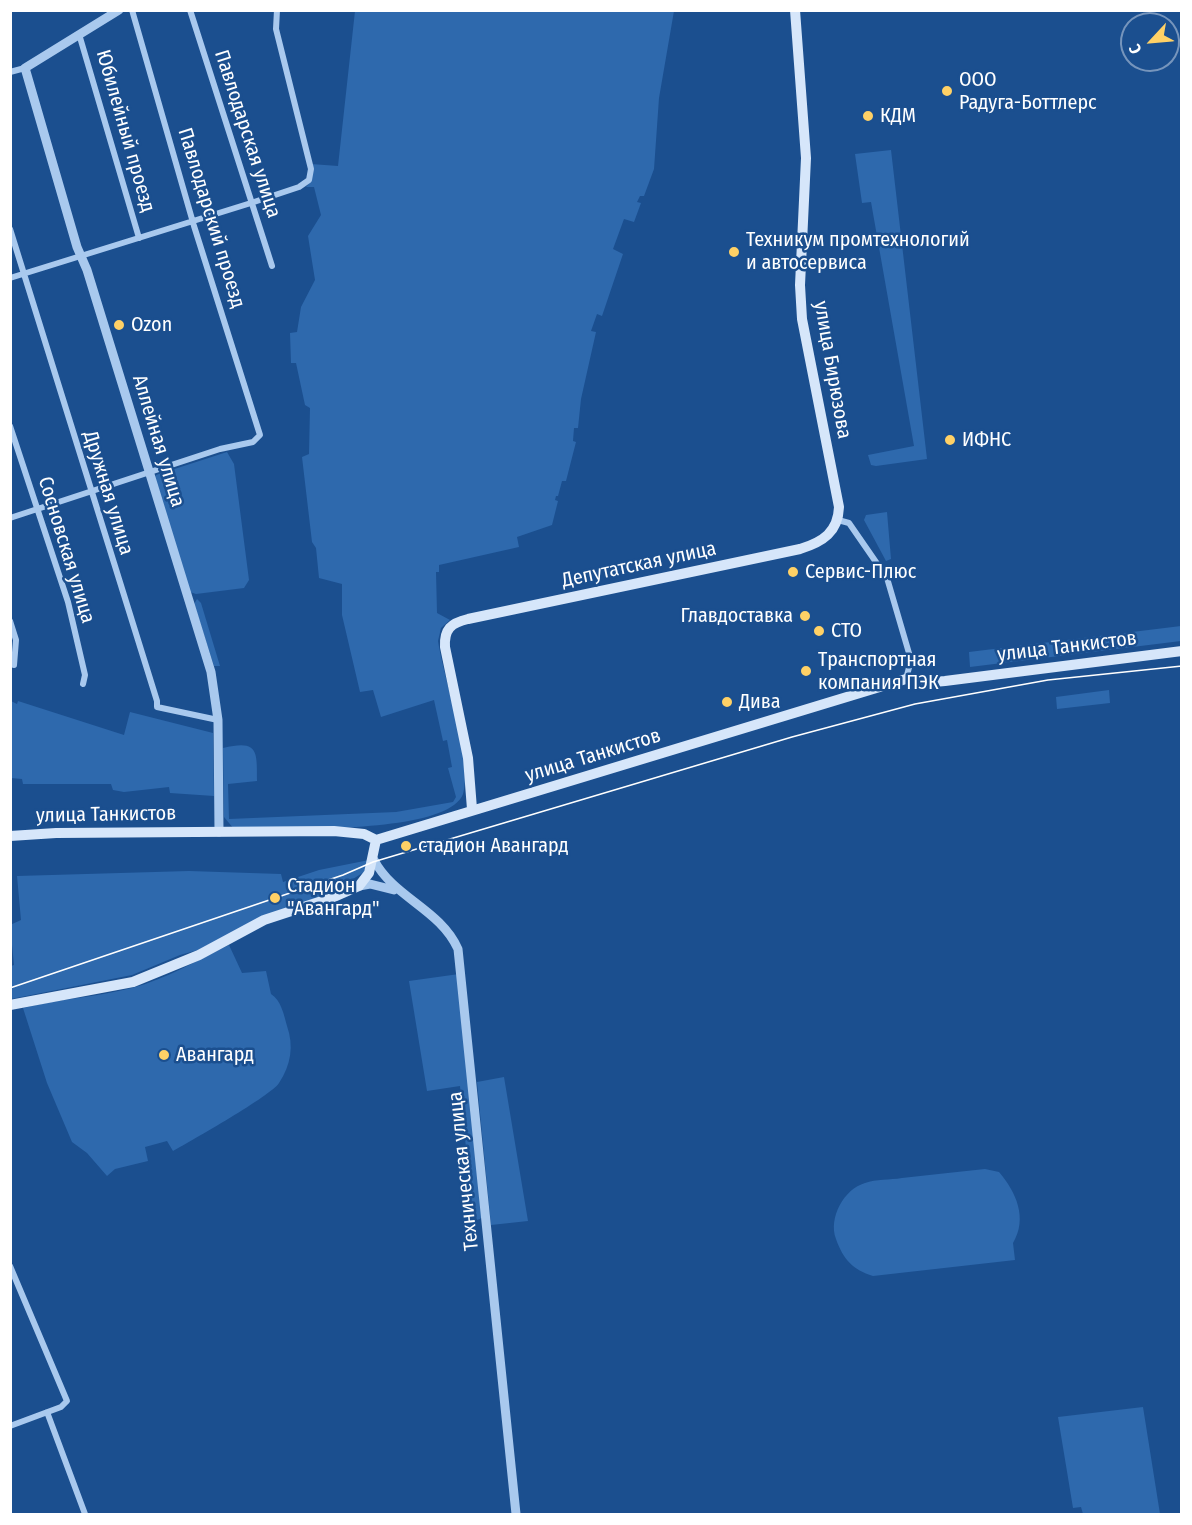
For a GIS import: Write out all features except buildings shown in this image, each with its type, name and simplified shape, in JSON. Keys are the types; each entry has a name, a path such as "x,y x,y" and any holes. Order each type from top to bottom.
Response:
{"main road":[{"name":"улица Бирюзова","path":"795,10 806,158 800,285 802,319 839,507 838,520"},
{"name":"Депутатская улица","path":"472,809 468,758 445,647 447,630 458,621 757,559 809,546 826,537 838,520"},
{"name":"улица Танкистов","path":"10,836 56,833 334,831 364,834 376,840 906,679 934,682 1182,651"},
{"path":"10,1005 133,982 199,955 264,920 297,911 359,886 369,873 374,860 376,840"}],"street":[{"path":"10,72 25,68 109,13 119,10"},
{"name":"Павлодарский проезд","path":"132,10 193,221 260,435 253,442 220,449 148,475"},
{"name":"Павлодарская улица","path":"190,10 272,266"},
{"path":"10,278 251,203 299,187 309,180 311,170 276,29 277,10"},
{"name":"Юбилейный проезд","path":"79,34 139,238"},
{"name":"Аллейная улица","path":"25,68 81,257 210,672 218,720 219,832"},
{"name":"Дружная улица","path":"10,229 158,701 157,707 218,720"},
{"name":"Сосновская улица","path":"10,426 68,603 85,675 83,684"},
{"path":"10,518 148,475"},
{"path":"838,520 849,523 888,578 911,660 906,679"},
{"path":"10,621 16,640 14,665"},
{"name":"Техническая улица","path":"374,860 381,873 402,893 447,929 458,949 516,1515"},
{"path":"359,886 370,884 402,893"},
{"path":"10,1266 66,1397 65,1405 10,1426"},
{"path":"47,1412 85,1515"}],"shaded area":[{"path":"355,11 674,11 659,98 654,169 644,196 640,196 637,202 641,203 634,222 624,219 613,249 623,254 602,316 597,314 591,331 596,332 581,399 578,428 574,428 573,441 576,442 566,481 562,481 558,496 556,496 555,500 558,501 552,525 517,537 519,547 439,565 439,572 436,572 437,613 450,620 441,628 438,641 461,742 465,781 463,794 450,808 426,817 394,823 320,829 234,829 224,817 223,748 235,746 243,745 253,750 257,762 257,781 228,784 229,819 396,812 453,802 456,797 448,768 452,767 447,740 443,741 434,700 381,717 373,690 360,692 342,615 342,584 319,578 316,548 312,542 302,457 309,454 310,408 305,405 296,363 291,363 290,333 297,332 301,307 315,280 308,236 321,215 314,187 306,187 312,180 311,164 338,166"},
{"path":"891,150 927,459 876,466 871,465 868,455 914,446 871,202 862,203 855,154"},
{"path":"227,452 234,464 249,580 244,588 196,594 190,592 154,479 156,475"},
{"path":"887,512 891,559 886,561 864,520 866,515"},
{"path":"197,599 201,603 220,666 214,666 194,604"},
{"path":"1181,626 1181,641 970,667 969,652"},
{"path":"1109,690 1110,703 1057,709 1056,697"},
{"path":"11,701 17,704 18,701 124,735 130,712 213,733 214,796 170,793 169,787 124,792 113,790 111,784 23,784 22,779 11,778"},
{"path":"369,860 364,872 331,893 264,916 198,950 132,975 11,999 11,966 14,965 10,925 21,920 17,876 189,871 281,874 283,882 319,870"},
{"name":"Авангард","path":"229,945 242,973 266,971 271,994 282,1008 291,1048 289,1062 283,1076 273,1089 262,1097 182,1146 173,1151 167,1141 145,1147 148,1161 115,1169 107,1176 87,1153 72,1142 47,1083 23,1008 132,988 182,969"},
{"path":"459,974 483,1215 480,1219 473,1221 460,1086 427,1091 409,981"},
{"path":"504,1077 528,1221 491,1225 477,1082"},
{"path":"985,1169 999,1172 1018,1206 1020,1224 1013,1243 1015,1260 873,1276 854,1267 842,1252 836,1239 834,1222 844,1198 857,1186 874,1181"},
{"path":"1143,1407 1160,1514 1083,1514 1081,1507 1073,1508 1058,1417"}],"tram line":[{"path":"10,988 343,875 373,862 792,737 915,704 1048,680 1182,666"}],"place":[{"name":"ООО Радуга-Боттлерс","path":"947,91"},
{"name":"КДМ","path":"868,116"},
{"name":"Техникум промтехнологий и автосервиса","path":"734,252"},
{"name":"Ozon","path":"119,325"},
{"name":"ИФНС","path":"950,440"},
{"name":"Сервис-Плюс","path":"793,572"},
{"name":"Главдоставка","path":"805,616"},
{"name":"СТО","path":"819,631"},
{"name":"Транспортная компания ПЭК","path":"806,671"},
{"name":"Дива","path":"727,702"},
{"name":"стадион Авангард","path":"406,846"},
{"name":"Стадион \"Авангард\"","path":"275,898"},
{"name":"Авангард","path":"164,1055"}]}
